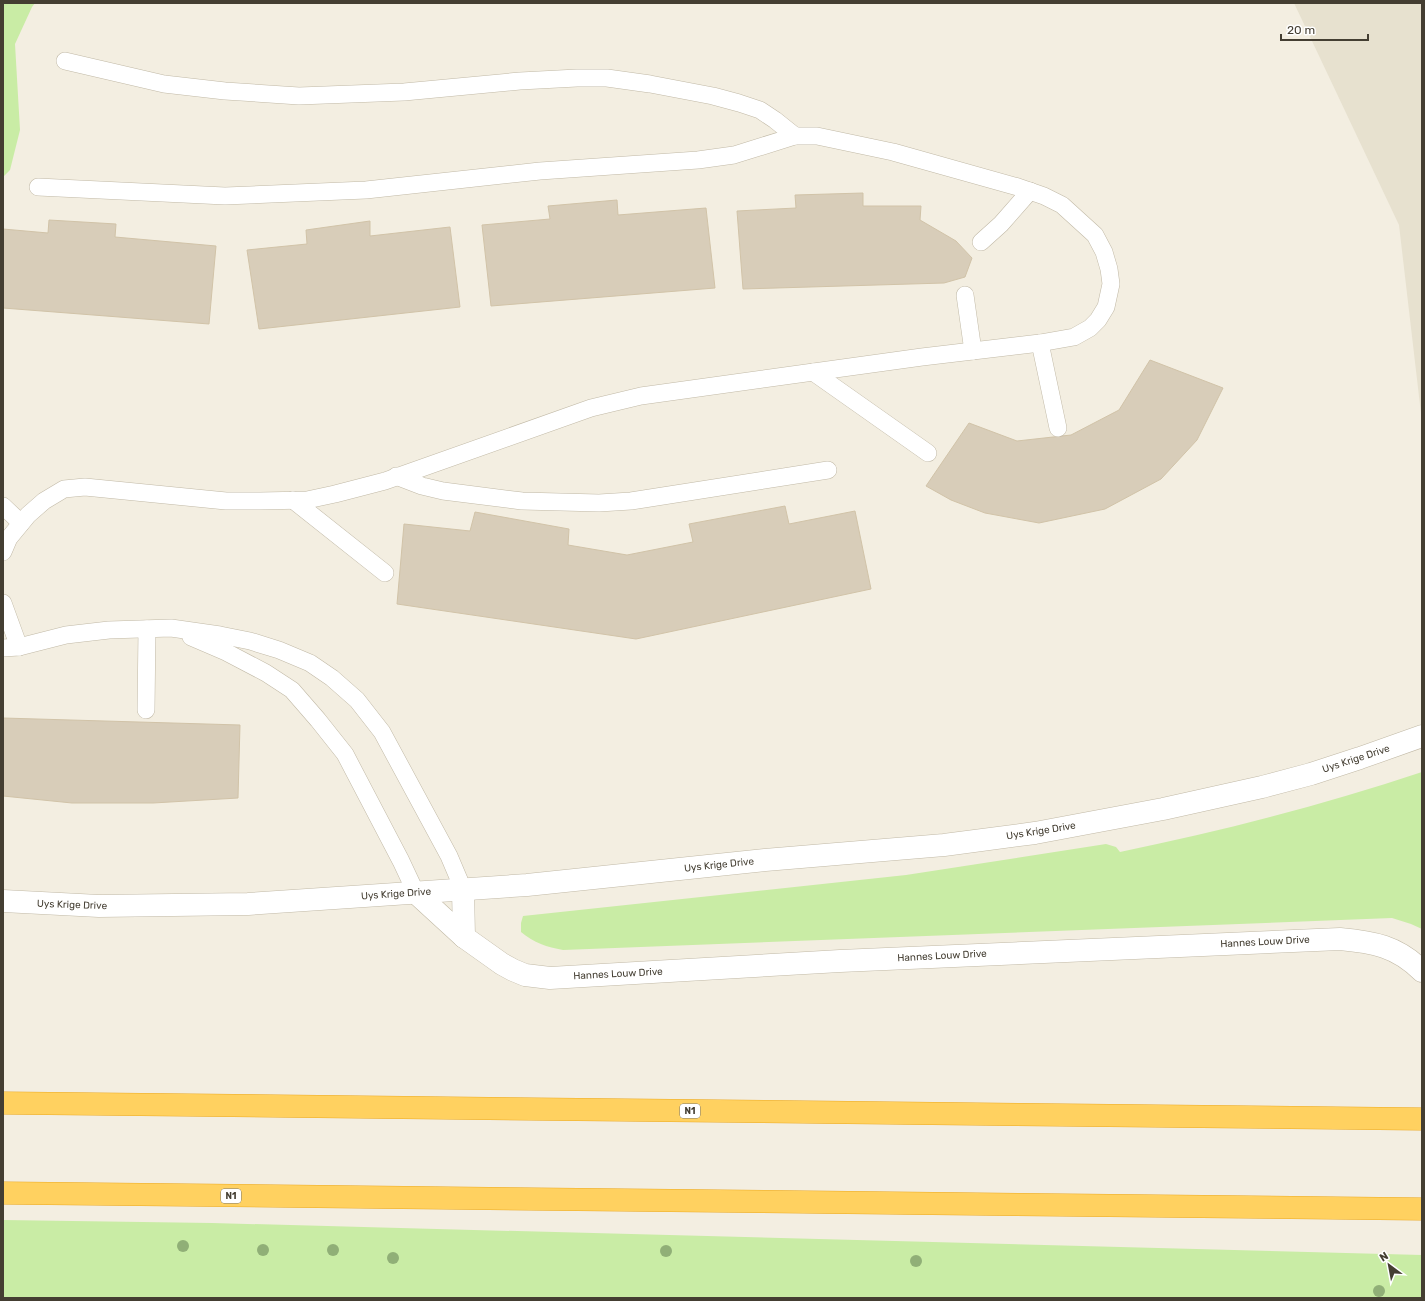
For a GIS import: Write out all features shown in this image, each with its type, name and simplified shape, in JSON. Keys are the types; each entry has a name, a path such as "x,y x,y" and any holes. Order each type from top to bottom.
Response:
{"highway":[{"name":"N1","path":"3,1103 1422,1119"},
{"name":"N1","path":"3,1194 1422,1209"}],"street":[{"name":"Uys Krige Drive","path":"3,901 99,906 248,904 527,885 765,860 916,848 1035,833 1163,809 1262,787 1332,767 1422,736"},
{"path":"463,889 464,937"},
{"name":"Hannes Louw Drive","path":"416,893 464,937 494,959 513,970 536,977 550,978 840,961 1340,939 1363,941 1382,945 1404,956 1422,971"}],"lane":[{"path":"65,61 164,84 225,91 299,96 404,92 520,81 607,78 650,84 713,96 739,103 760,110 795,136"},
{"path":"3,552 9,538 21,523 44,501 64,489 85,487 226,501 308,500 396,476 598,407 641,396 922,357 1040,343 1074,337 1090,328 1098,320 1106,307 1111,284 1109,269 1104,252 1095,235 1062,205 1018,187 893,152 817,136 795,136 734,155 710,159 540,171 366,190 225,196 38,187"},
{"path":"981,242 1001,224 1030,191"},
{"path":"965,295 973,351"},
{"path":"1040,343 1058,428"},
{"path":"813,372 928,453"},
{"path":"396,476 422,486 443,491 522,501 599,503 631,501 828,470"},
{"path":"293,500 385,573"},
{"path":"3,506 21,523"},
{"path":"3,603 11,647 66,636 109,630 171,628 220,635 279,650 310,663 332,678 358,700 382,732 449,856 463,889"},
{"path":"171,628 247,662 292,690 345,754 416,893"},
{"path":"146,710 148,629"}],"shaded area":[{"path":"1294,3 1422,3 1422,422 1399,225"}],"green space":[{"path":"3,3 35,3 15,44 20,130 10,170 3,177"},
{"path":"1422,772 1422,929 1392,918 563,950 541,944 521,932 523,916 906,875 1106,844 1116,847 1120,852 1196,835 1310,806"},
{"path":"3,1220 212,1223 1422,1255 1422,1298 3,1298"}],"building":[{"path":"863,193 863,206 921,206 920,220 956,241 972,258 965,277 944,283 743,289 737,211 796,208 795,195"},
{"path":"617,200 618,215 706,208 715,288 491,306 482,225 550,219 548,206"},
{"path":"49,220 116,224 115,237 216,246 209,324 3,308 3,229 48,233"},
{"path":"370,221 370,236 450,227 460,307 259,329 247,250 307,244 306,230"},
{"path":"1150,360 1223,388 1197,440 1161,479 1105,509 1039,523 985,513 951,500 926,486 969,423 1017,441 1071,435 1119,410"},
{"path":"785,506 789,524 855,511 871,589 636,639 397,604 404,524 470,531 475,512 569,529 568,545 627,555 693,542 689,524"},
{"path":"3,718 240,725 238,798 153,803 72,803 3,796"}]}
